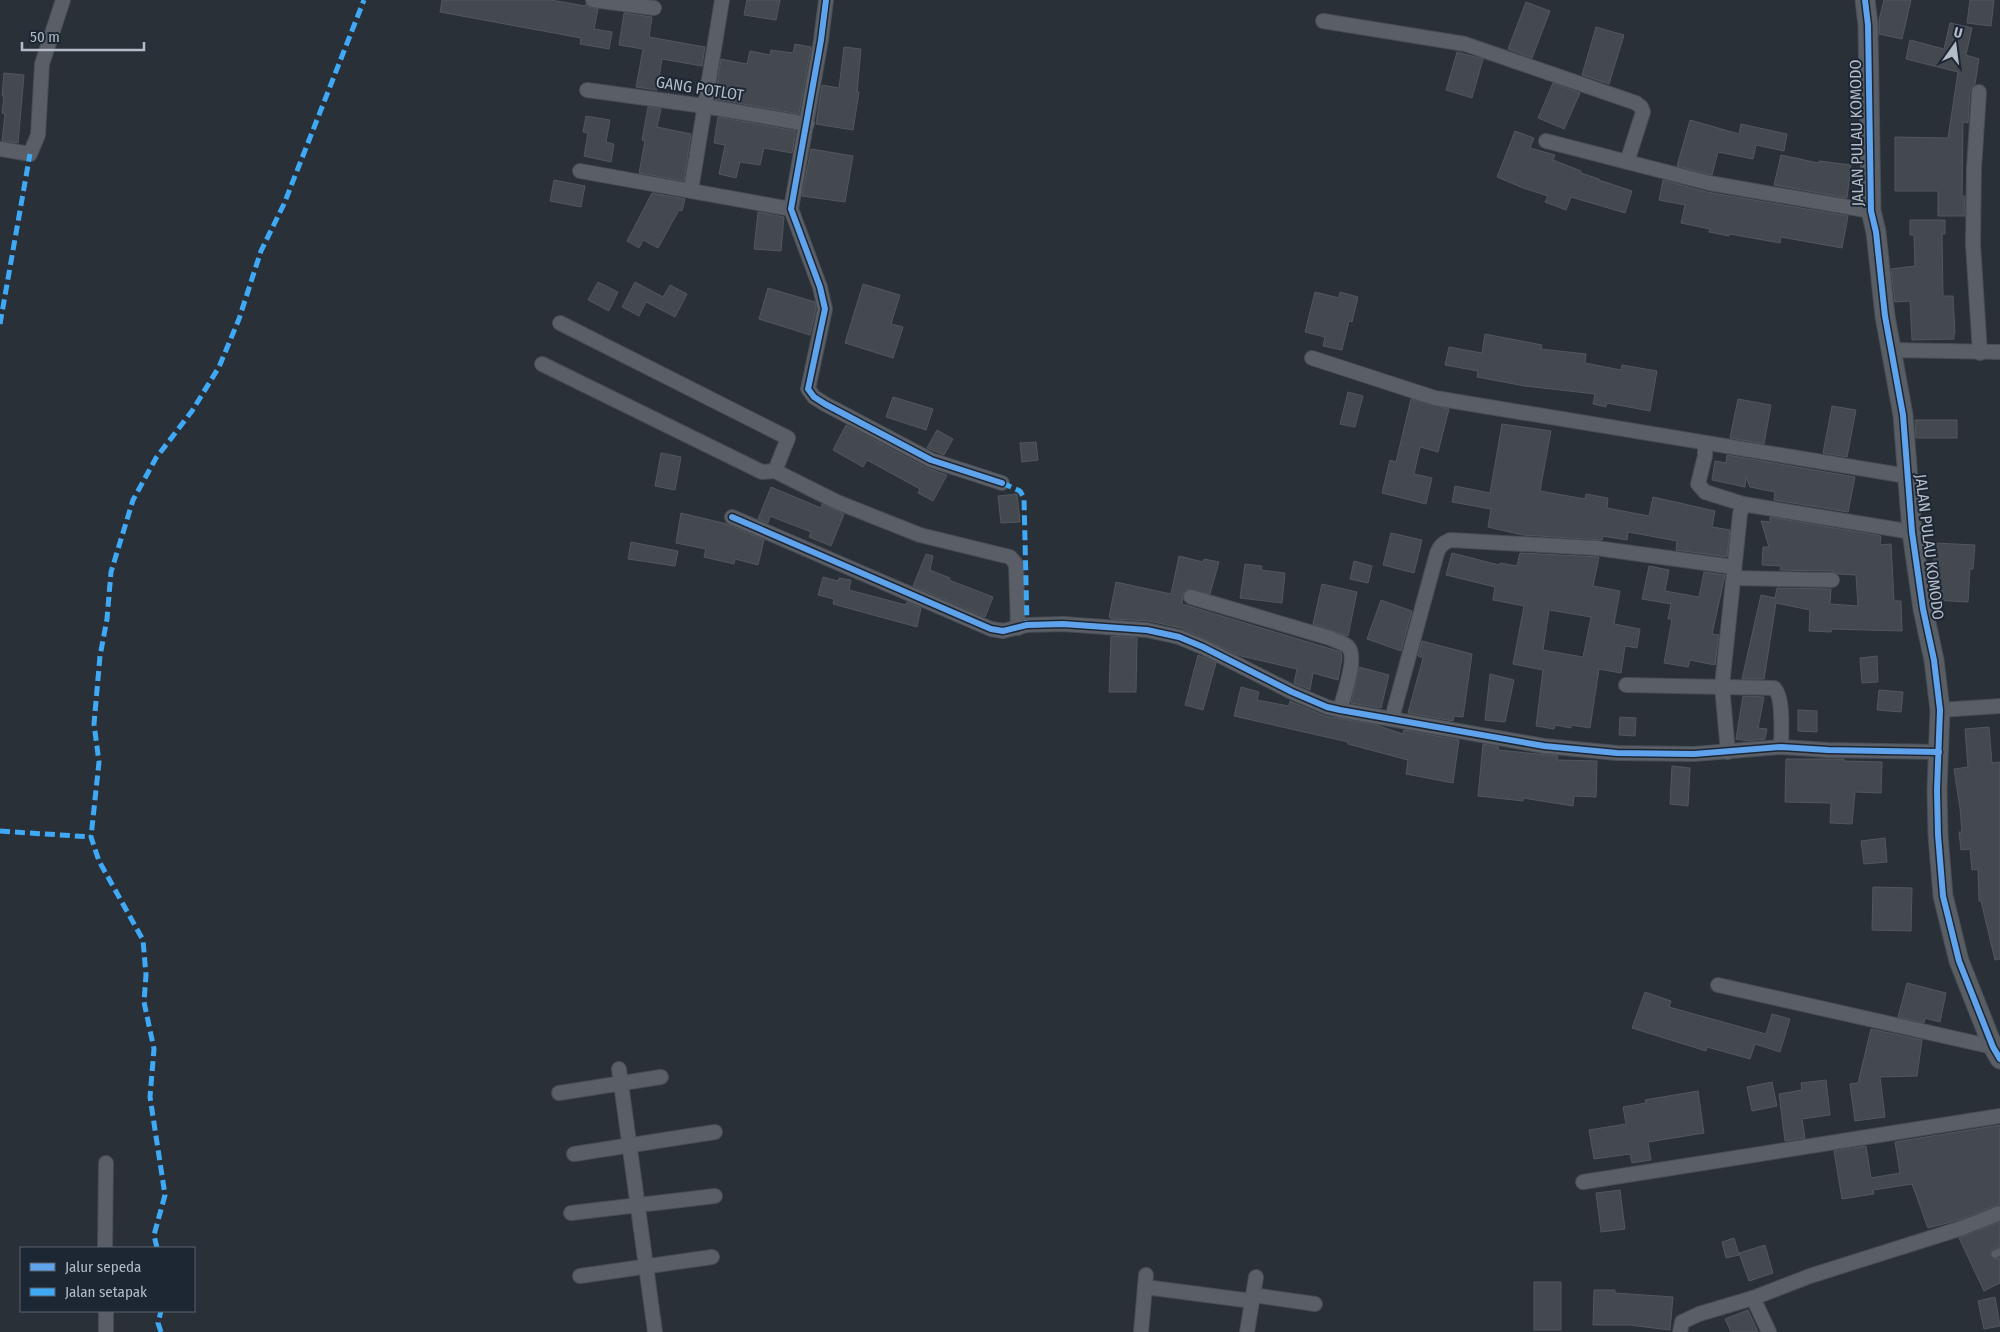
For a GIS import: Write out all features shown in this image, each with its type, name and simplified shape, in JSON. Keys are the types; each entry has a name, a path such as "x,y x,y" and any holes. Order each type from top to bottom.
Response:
{"street":[{"path":"0,149 30,154 38,135 42,64 63,0"},
{"path":"593,0 654,8"},
{"path":"691,190 722,0"},
{"path":"826,0 807,124 791,209 820,287 825,309 808,389 814,397 825,404 931,460 1002,483"},
{"name":"JALAN PULAU KOMODO","path":"1865,0 1868,25 1871,211 1876,232 1885,316 1903,414 1912,532 1923,609 1934,660 1940,710 1938,835 1943,896 1959,961 1998,1050"},
{"path":"1323,21 1465,44 1636,103 1643,112 1627,162"},
{"name":"GANG POTLOT","path":"587,90 704,106 807,124"},
{"path":"1979,92 1974,168 1973,244 1980,353"},
{"path":"1546,141 1709,182 1871,211"},
{"path":"580,171 791,209"},
{"path":"560,323 788,438 775,471"},
{"path":"1892,350 2000,352"},
{"path":"1312,358 1435,398 1907,476"},
{"path":"542,364 762,472 775,471 837,502 920,535 1010,557 1016,564 1018,628"},
{"path":"1705,443 1705,456 1698,484 1704,492 1743,504 1912,532"},
{"path":"1728,752 1722,686 1743,504"},
{"path":"732,517 991,629 1003,631 1049,623 1122,627 1179,637 1203,647 1292,692 1327,707 1340,710 1544,746 1617,753 1728,752 1781,747 1828,750 1939,752"},
{"path":"1392,718 1437,553 1442,545 1450,540 1588,547 1734,572 1832,580"},
{"path":"1191,596 1330,638 1348,647 1352,654 1351,663 1340,710"},
{"path":"1626,685 1771,687 1777,691 1780,700 1781,747"},
{"path":"1940,710 2000,706"},
{"path":"1718,985 1998,1050"},
{"path":"619,1069 655,1332"},
{"path":"559,1093 661,1078"},
{"path":"1584,1182 2000,1116"},
{"path":"574,1154 715,1132"},
{"path":"105,1247 106,1163"},
{"path":"571,1213 715,1196"},
{"path":"1680,1332 1684,1321 1699,1314 1754,1298 1810,1276 1962,1228 2000,1213"},
{"path":"580,1276 712,1257"},
{"path":"1247,1332 1256,1277"},
{"path":"1141,1332 1145,1281 1253,1298 1315,1304"},
{"path":"1754,1298 1769,1332"},
{"path":"106,1312 106,1332"}],"building":[{"path":"442,0 551,0 585,6 586,4 588,7 598,9 594,29 612,32 609,49 580,44 581,38 440,12"},
{"path":"747,0 780,0 776,20 744,15"},
{"path":"1884,0 1911,0 1902,39 1879,34 1879,20"},
{"path":"1970,0 1994,0 1991,26 1967,23"},
{"path":"1526,2 1550,11 1532,58 1508,49"},
{"path":"624,13 652,17 649,37 705,47 702,66 662,59 657,90 636,87 643,49 619,45"},
{"path":"1950,23 1972,28 1966,55 1979,59 1975,84 1970,91 1968,123 1963,122 1962,196 1965,196 1965,216 1938,216 1938,191 1895,191 1895,137 1948,138 1958,72 1906,59 1910,40 1944,49"},
{"path":"1596,27 1624,35 1609,84 1582,75"},
{"path":"795,44 811,47 799,114 715,99 721,59 747,64 750,51 770,55 771,50 793,53"},
{"path":"844,47 861,49 857,92 859,92 853,130 816,124 822,85 839,88"},
{"path":"1457,52 1483,59 1472,98 1446,90"},
{"path":"4,73 24,75 18,143 2,141 5,114 2,113"},
{"path":"1553,83 1580,93 1564,129 1538,118"},
{"path":"648,107 661,109 657,127 691,134 684,181 639,173 645,141 642,140"},
{"path":"586,116 610,120 606,142 614,144 611,162 584,156 588,133 583,132"},
{"path":"718,117 796,131 792,153 764,148 760,165 740,162 736,178 719,174 725,145 714,143"},
{"path":"1690,120 1739,134 1741,124 1787,134 1784,151 1756,145 1753,159 1718,152 1712,175 1677,166"},
{"path":"1515,131 1534,138 1530,148 1555,155 1553,160 1581,171 1581,173 1632,191 1625,213 1571,197 1566,210 1545,202 1548,196 1497,177"},
{"path":"811,149 853,156 845,202 802,196"},
{"path":"1781,155 1818,163 1819,161 1851,165 1847,198 1774,185"},
{"path":"554,180 585,186 581,207 550,201"},
{"path":"1663,180 1707,192 1848,216 1842,248 1781,237 1780,243 1730,234 1729,236 1709,232 1710,229 1681,223 1685,205 1659,200"},
{"path":"652,193 685,199 682,211 679,210 658,248 643,240 639,248 627,241"},
{"path":"758,212 784,217 781,251 754,249"},
{"path":"1910,220 1945,220 1945,234 1942,234 1943,296 1953,296 1954,339 1912,340 1910,301 1895,302 1891,269 1915,266 1914,235 1910,235"},
{"path":"598,282 618,292 609,311 588,300"},
{"path":"635,282 663,297 670,285 687,294 675,317 646,302 639,316 622,307"},
{"path":"863,284 900,295 891,324 903,327 893,358 845,343"},
{"path":"768,288 815,302 816,309 810,335 759,319"},
{"path":"1315,292 1339,298 1340,292 1358,297 1352,322 1349,321 1342,350 1323,346 1325,337 1305,332"},
{"path":"1485,334 1542,345 1541,349 1586,354 1585,363 1621,370 1622,365 1657,371 1650,411 1607,403 1606,407 1593,404 1595,394 1525,386 1477,377 1478,371 1445,365 1449,347 1482,353"},
{"path":"1348,392 1363,396 1355,427 1340,424"},
{"path":"893,397 933,409 926,430 886,417"},
{"path":"1411,399 1449,409 1438,452 1420,447 1414,474 1432,478 1426,504 1382,493 1390,460 1396,462"},
{"path":"1738,399 1771,405 1764,444 1730,438"},
{"path":"1832,406 1856,410 1847,457 1823,453"},
{"path":"1915,420 1957,420 1957,438 1916,438"},
{"path":"1502,424 1551,431 1540,491 1585,499 1586,494 1608,498 1607,508 1649,516 1653,497 1715,511 1712,527 1730,530 1727,557 1676,550 1677,541 1628,532 1627,540 1603,536 1602,540 1523,535 1488,527 1491,509 1452,502 1455,486 1490,493"},
{"path":"846,425 927,468 947,475 933,501 918,493 920,489 867,460 863,467 833,450"},
{"path":"937,430 953,439 944,455 927,448"},
{"path":"1036,442 1038,460 1022,462 1020,443"},
{"path":"661,453 681,457 675,490 655,486"},
{"path":"1727,455 1855,477 1848,512 1774,500 1775,492 1750,487 1746,477 1745,487 1712,480 1715,461 1726,463"},
{"path":"771,487 821,508 822,504 844,514 831,546 809,537 811,532 770,516 768,523 758,519"},
{"path":"1017,494 1020,522 1001,523 998,496"},
{"path":"681,513 727,524 764,540 758,565 735,559 734,564 704,557 706,549 676,543"},
{"path":"1770,517 1881,536 1880,545 1891,544 1894,601 1901,601 1902,631 1832,629 1831,632 1809,631 1810,610 1776,603 1764,679 1742,679 1761,595 1775,598 1777,588 1831,589 1830,604 1858,606 1856,575 1838,574 1832,571 1780,570 1781,566 1762,565 1763,547 1769,547 1761,521 1770,522"},
{"path":"1391,533 1422,540 1414,573 1383,565"},
{"path":"631,542 678,551 675,566 628,559"},
{"path":"1934,543 1975,545 1973,569 1970,569 1968,602 1933,600"},
{"path":"1452,553 1499,565 1500,563 1517,566 1520,553 1599,557 1593,586 1620,591 1614,624 1640,629 1637,648 1625,646 1621,673 1599,669 1590,728 1571,725 1571,728 1555,725 1554,729 1536,726 1543,670 1513,664 1524,606 1493,600 1495,587 1446,575","holes":["1549,610 1591,617 1583,657 1543,650"]},
{"path":"926,554 933,556 930,570 950,578 949,580 993,597 985,617 913,586"},
{"path":"1179,556 1203,562 1204,559 1219,562 1210,594 1188,589 1183,594 1182,604 1341,652 1342,658 1338,680 1313,673 1310,690 1294,683 1297,669 1241,656 1181,628 1149,621 1112,619 1109,617 1116,582 1171,594"},
{"path":"1354,561 1372,566 1368,583 1350,579"},
{"path":"1245,564 1262,566 1261,570 1285,573 1282,603 1240,598"},
{"path":"1649,566 1669,570 1665,591 1699,597 1704,572 1725,575 1712,634 1719,635 1715,665 1690,660 1688,667 1664,663 1672,619 1668,619 1671,604 1642,599"},
{"path":"823,577 838,581 839,578 851,580 849,590 906,605 907,602 921,608 917,627 833,604 834,599 818,595"},
{"path":"1322,584 1357,592 1348,636 1313,624"},
{"path":"1381,600 1412,611 1401,651 1367,639"},
{"path":"1111,636 1137,638 1136,692 1109,692"},
{"path":"1422,641 1472,654 1463,717 1454,716 1453,721 1408,713 1423,658 1418,656"},
{"path":"1198,655 1216,663 1203,710 1185,705"},
{"path":"1877,656 1878,682 1862,683 1860,658"},
{"path":"1359,667 1389,675 1381,708 1351,703"},
{"path":"1490,674 1514,680 1505,722 1485,720"},
{"path":"1241,687 1259,692 1257,700 1289,706 1290,701 1325,716 1376,725 1403,734 1404,730 1459,740 1453,783 1406,774 1408,760 1348,744 1348,742 1234,716"},
{"path":"1879,690 1903,692 1901,712 1877,710"},
{"path":"1743,696 1764,697 1758,728 1767,729 1765,739 1748,741 1736,739"},
{"path":"1798,710 1817,711 1817,732 1798,731"},
{"path":"1620,717 1636,718 1635,736 1619,735"},
{"path":"1989,727 1992,763 2000,762 2000,959 1995,960 1981,901 1979,901 1978,869 1972,870 1970,849 1961,850 1959,832 1962,832 1960,808 1954,769 1968,767 1965,729"},
{"path":"1483,744 1499,747 1498,750 1558,756 1557,760 1597,761 1596,797 1574,796 1573,806 1523,798 1523,801 1478,796"},
{"path":"1786,759 1844,759 1844,761 1882,762 1881,793 1855,792 1852,824 1830,823 1831,803 1785,802"},
{"path":"1672,766 1690,768 1688,806 1670,804"},
{"path":"1885,838 1887,862 1864,864 1861,841"},
{"path":"1873,887 1912,888 1911,931 1872,930"},
{"path":"1907,983 1946,993 1940,1022 1925,1018 1924,1023 1898,1017"},
{"path":"1645,992 1671,1001 1669,1007 1766,1034 1772,1014 1790,1019 1780,1052 1755,1044 1750,1059 1707,1047 1706,1051 1632,1028"},
{"path":"1871,1029 1922,1040 1917,1076 1880,1077 1885,1117 1855,1121 1850,1084 1858,1083"},
{"path":"1826,1080 1830,1115 1802,1119 1805,1138 1785,1141 1779,1094 1802,1090 1801,1083"},
{"path":"1772,1082 1777,1106 1752,1111 1747,1087"},
{"path":"1698,1091 1704,1133 1648,1142 1651,1160 1632,1163 1630,1154 1594,1159 1589,1130 1626,1124 1623,1107 1646,1103 1645,1100"},
{"path":"2000,1125 2000,1204 1959,1220 1928,1228 1912,1184 1873,1190 1874,1194 1842,1199 1834,1151 1866,1146 1871,1178 1900,1173 1895,1142"},
{"path":"1620,1190 1625,1229 1601,1232 1596,1193"},
{"path":"2000,1222 2000,1247 1993,1249 1990,1254 1994,1259 2000,1258 2000,1283 1984,1291 1959,1238"},
{"path":"1734,1238 1739,1255 1726,1258 1722,1242"},
{"path":"1765,1245 1773,1273 1749,1281 1739,1253"},
{"path":"1534,1282 1561,1282 1561,1330 1534,1330"},
{"path":"1594,1290 1615,1290 1615,1293 1673,1297 1670,1330 1629,1325 1593,1325"},
{"path":"1995,1297 2000,1326 1984,1329 1978,1301"},
{"path":"1748,1310 1758,1332 1731,1332 1725,1319"}],"marked path":[{"path":"157,1247 154,1235 165,1195 150,1097 154,1049 144,1002 146,975 143,940 99,861 91,837 99,762 94,724 100,656 107,619 111,572 133,500 156,458 192,411 219,367 239,319 261,251 284,204 364,0"},
{"path":"0,324 30,154"},
{"path":"1002,483 1020,491 1024,498 1027,625"},
{"path":"0,831 91,837"},
{"path":"161,1312 158,1323 161,1332"}],"cycle path":[{"path":"826,0 821,40 791,209 820,287 825,309 808,389 814,397 825,404 931,460 1002,483"},
{"path":"1865,0 1868,25 1871,211 1876,232 1885,316 1903,415 1912,532 1923,609 1934,660 1940,710 1937,790 1938,835 1943,896 1959,961 1993,1047 2000,1059"},
{"path":"732,517 991,629 1003,631 1027,625 1063,624 1147,630 1179,637 1203,647 1292,692 1327,707 1340,710 1544,746 1617,753 1694,754 1781,747 1828,750 1939,752"}]}
